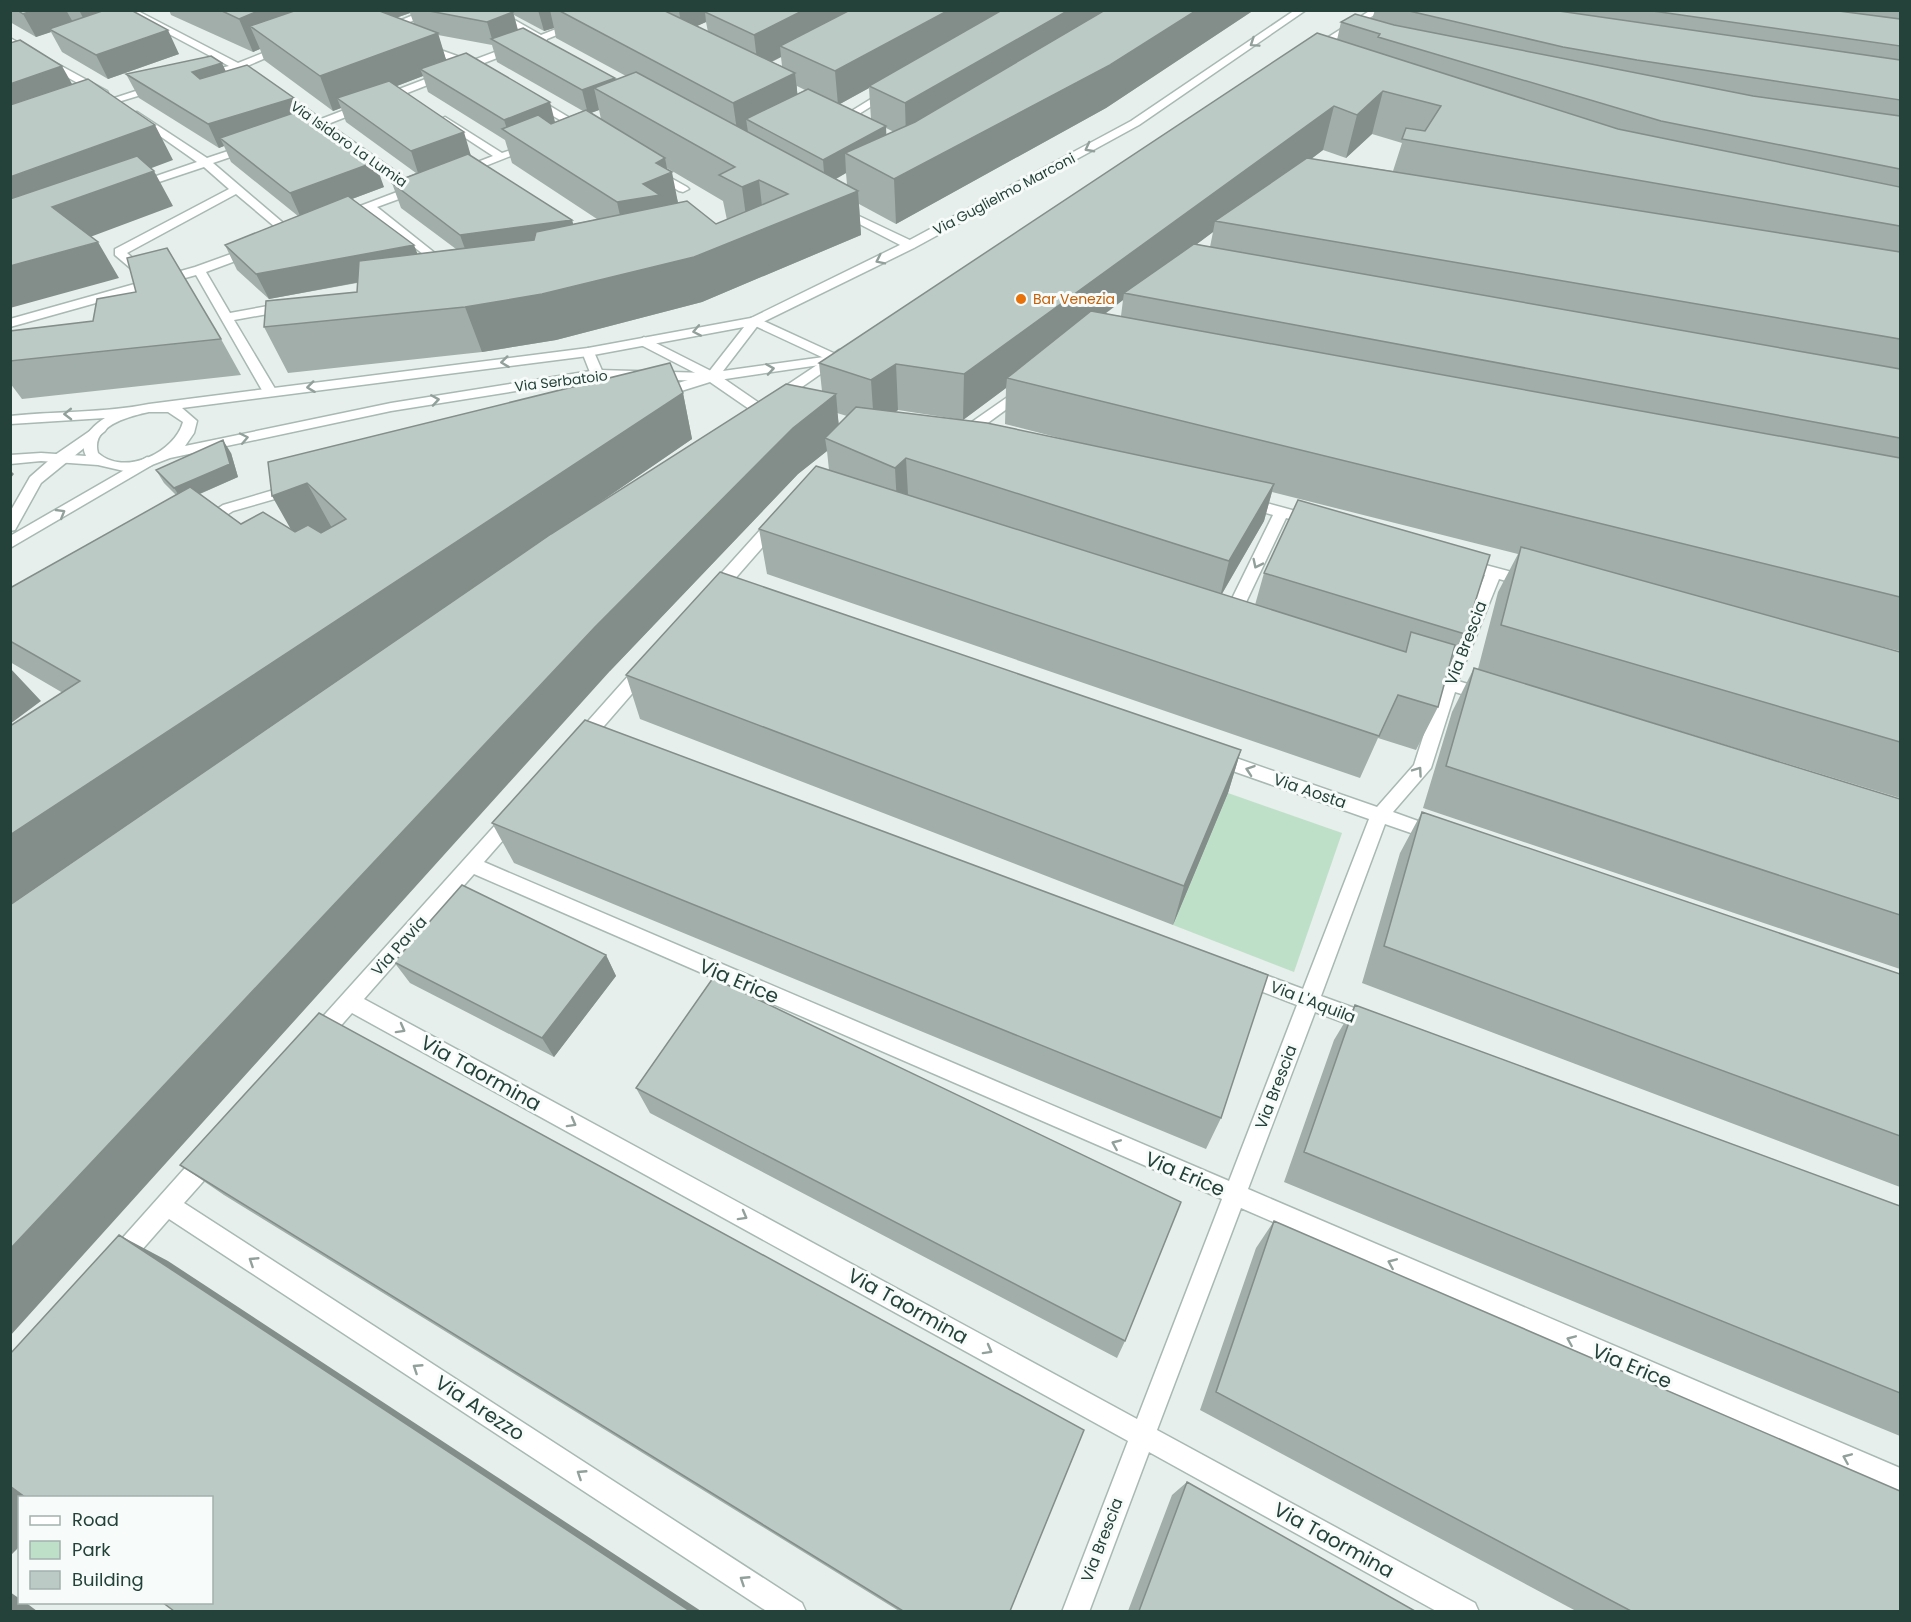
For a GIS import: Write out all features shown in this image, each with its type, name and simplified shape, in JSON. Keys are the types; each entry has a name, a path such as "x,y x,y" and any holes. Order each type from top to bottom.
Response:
{"street":[{"path":"128,10 242,69"},
{"path":"436,10 376,29 476,68"},
{"path":"489,10 545,41"},
{"name":"Via Guglielmo Marconi","path":"712,377 755,321 910,245 1135,123 1302,10"},
{"path":"1303,55 1328,45 1378,10"},
{"path":"290,134 409,95 619,12"},
{"path":"1363,20 1384,23"},
{"path":"10,41 43,64 113,99 205,162 292,235"},
{"path":"192,78 242,69 302,42"},
{"path":"82,110 170,84"},
{"name":"Via Isidoro La Lumia","path":"266,85 414,190"},
{"path":"842,120 902,85"},
{"path":"521,93 588,129 561,135"},
{"path":"433,112 501,158"},
{"path":"454,175 489,167 501,158 541,143"},
{"path":"129,188 258,144"},
{"path":"642,165 683,189"},
{"path":"336,219 434,182"},
{"path":"154,282 119,252 237,189"},
{"path":"369,206 451,278"},
{"path":"831,206 910,245"},
{"path":"10,324 199,270 261,247"},
{"path":"199,270 270,392"},
{"path":"227,317 307,303"},
{"path":"755,321 835,359"},
{"name":"Via Serbatoio","path":"127,413 270,392 588,352 755,321"},
{"path":"644,341 712,377 755,414 792,417"},
{"path":"755,414 855,346"},
{"path":"588,352 611,408"},
{"path":"645,398 712,377 835,359"},
{"name":"Via Serbatoio","path":"166,454 391,407 597,374 712,377"},
{"path":"983,440 956,436 1038,380"},
{"path":"10,543 147,462 182,444 190,432 190,421 182,412 172,408 158,407"},
{"path":"10,420 57,415 127,413"},
{"path":"10,526 35,480 100,428 127,413"},
{"path":"100,428 92,438 89,447 92,455 100,461"},
{"path":"10,460 41,457 100,461 113,465 147,462"},
{"path":"187,532 228,508 313,484"},
{"path":"1227,498 1327,524"},
{"path":"703,604 786,511"},
{"path":"1230,618 1282,512"},
{"path":"1449,560 1539,584"},
{"name":"Via Brescia","path":"1075,1611 1380,815 1422,768 1449,683 1494,572"},
{"path":"719,586 742,594"},
{"path":"569,754 655,657"},
{"path":"1406,670 1506,701"},
{"path":"591,729 614,737"},
{"name":"Via Aosta","path":"1201,753 1448,839"},
{"name":"Via Pavia","path":"302,1054 524,805"},
{"name":"Via Erice","path":"471,864 1900,1481"},
{"name":"Via L'Aquila","path":"1231,971 1387,1030"},
{"name":"Via Taormina","path":"349,1001 1466,1611"},
{"path":"104,1275 222,1143"},
{"name":"Via Arezzo","path":"167,1205 793,1611"}],"green space":[{"path":"1228,793 1342,833 1294,972 1173,925"}],"building":[{"path":"17,10 34,10 23,14"},
{"path":"105,10 131,10 168,30 96,55 49,29"},
{"path":"220,10 260,10 239,19"},
{"path":"297,10 377,10 438,33 320,76 250,26"},
{"path":"424,10 511,10 513,12 487,22"},
{"path":"558,10 663,10 795,73 733,103"},
{"path":"709,10 804,10 754,35 705,12"},
{"path":"850,10 949,10 835,71 780,46"},
{"path":"1002,10 1069,10 905,103 869,86"},
{"path":"1105,10 1197,10 1110,65 894,179 845,153 915,122"},
{"path":"1405,10 1552,10 1900,60 1900,100 1563,47"},
{"path":"1646,10 1831,10 1900,19 1900,46"},
{"path":"1355,14 1394,25 1753,96 1900,116 1900,169 1661,121 1378,37 1380,34 1341,22"},
{"path":"523,28 615,78 582,90 491,39"},
{"path":"1317,33 1618,129 1900,187 1900,226 1402,139 1406,128 1425,131 1441,106 1383,91 1357,115 1334,106 964,374 896,364 871,380 819,363"},
{"path":"20,40 62,66 10,84 10,43"},
{"path":"466,53 550,102 504,120 420,69"},
{"path":"211,56 222,63 192,72 200,79 247,65 294,98 208,124 126,74"},
{"path":"636,72 858,191 694,257 542,294 465,307 264,327 266,301 357,292 359,261 534,240 536,232 687,201 716,224 788,194 759,180 742,187 719,175 735,167 594,88"},
{"path":"88,79 155,125 10,177 10,105"},
{"path":"389,81 464,132 411,151 337,98"},
{"path":"808,89 886,126 823,160 746,119"},
{"path":"302,110 375,162 290,193 220,138"},
{"path":"586,110 665,158 656,163 672,172 643,184 660,195 617,202 502,129 538,115 551,124"},
{"path":"468,154 572,220 460,235 392,183"},
{"path":"137,156 154,171 52,207 98,242 10,266 10,199"},
{"path":"1307,158 1900,252 1900,339 1215,221"},
{"path":"348,196 414,245 256,274 225,245"},
{"path":"1194,244 1900,369 1900,438 1124,293"},
{"path":"167,248 221,339 10,361 10,331 93,321 97,299 136,292 127,258"},
{"path":"1091,311 1900,458 1900,597 1007,378"},
{"path":"670,363 683,393 10,835 10,726 80,681 10,641 10,588 190,487 241,524 263,512 295,532 308,525 321,533 346,519 307,483 272,496 268,462"},
{"path":"786,384 836,394 793,428 595,627 10,1249 10,905 551,534"},
{"path":"856,407 987,423 1274,484 1229,561 906,458 895,468 825,438"},
{"path":"223,440 230,464 174,488 156,470"},
{"path":"816,466 1406,652 1411,632 1455,645 1438,707 1398,695 1379,736 759,529"},
{"path":"1298,500 1490,555 1465,634 1264,573"},
{"path":"1521,547 1900,652 1900,742 1501,625"},
{"path":"720,572 1241,750 1184,886 626,675"},
{"path":"1474,668 1900,799 1900,915 1446,766"},
{"path":"585,720 1268,975 1221,1118 492,823"},
{"path":"1422,812 1900,974 1900,1136 1384,946"},
{"path":"462,885 606,955 542,1038 394,962"},
{"path":"713,978 1181,1202 1125,1341 636,1088"},
{"path":"1355,1005 1900,1206 1900,1393 1304,1152"},
{"path":"319,1013 1084,1430 1010,1611 903,1611 180,1165"},
{"path":"1274,1221 1900,1491 1900,1611 1631,1611 1216,1392"},
{"path":"119,1235 690,1611 174,1611 165,1604 213,1604 213,1496 24,1496 10,1486 10,1354"},
{"path":"1187,1482 1415,1611 1139,1611"}],"place":[{"name":"Bar Venezia","path":"1021,299"}]}
